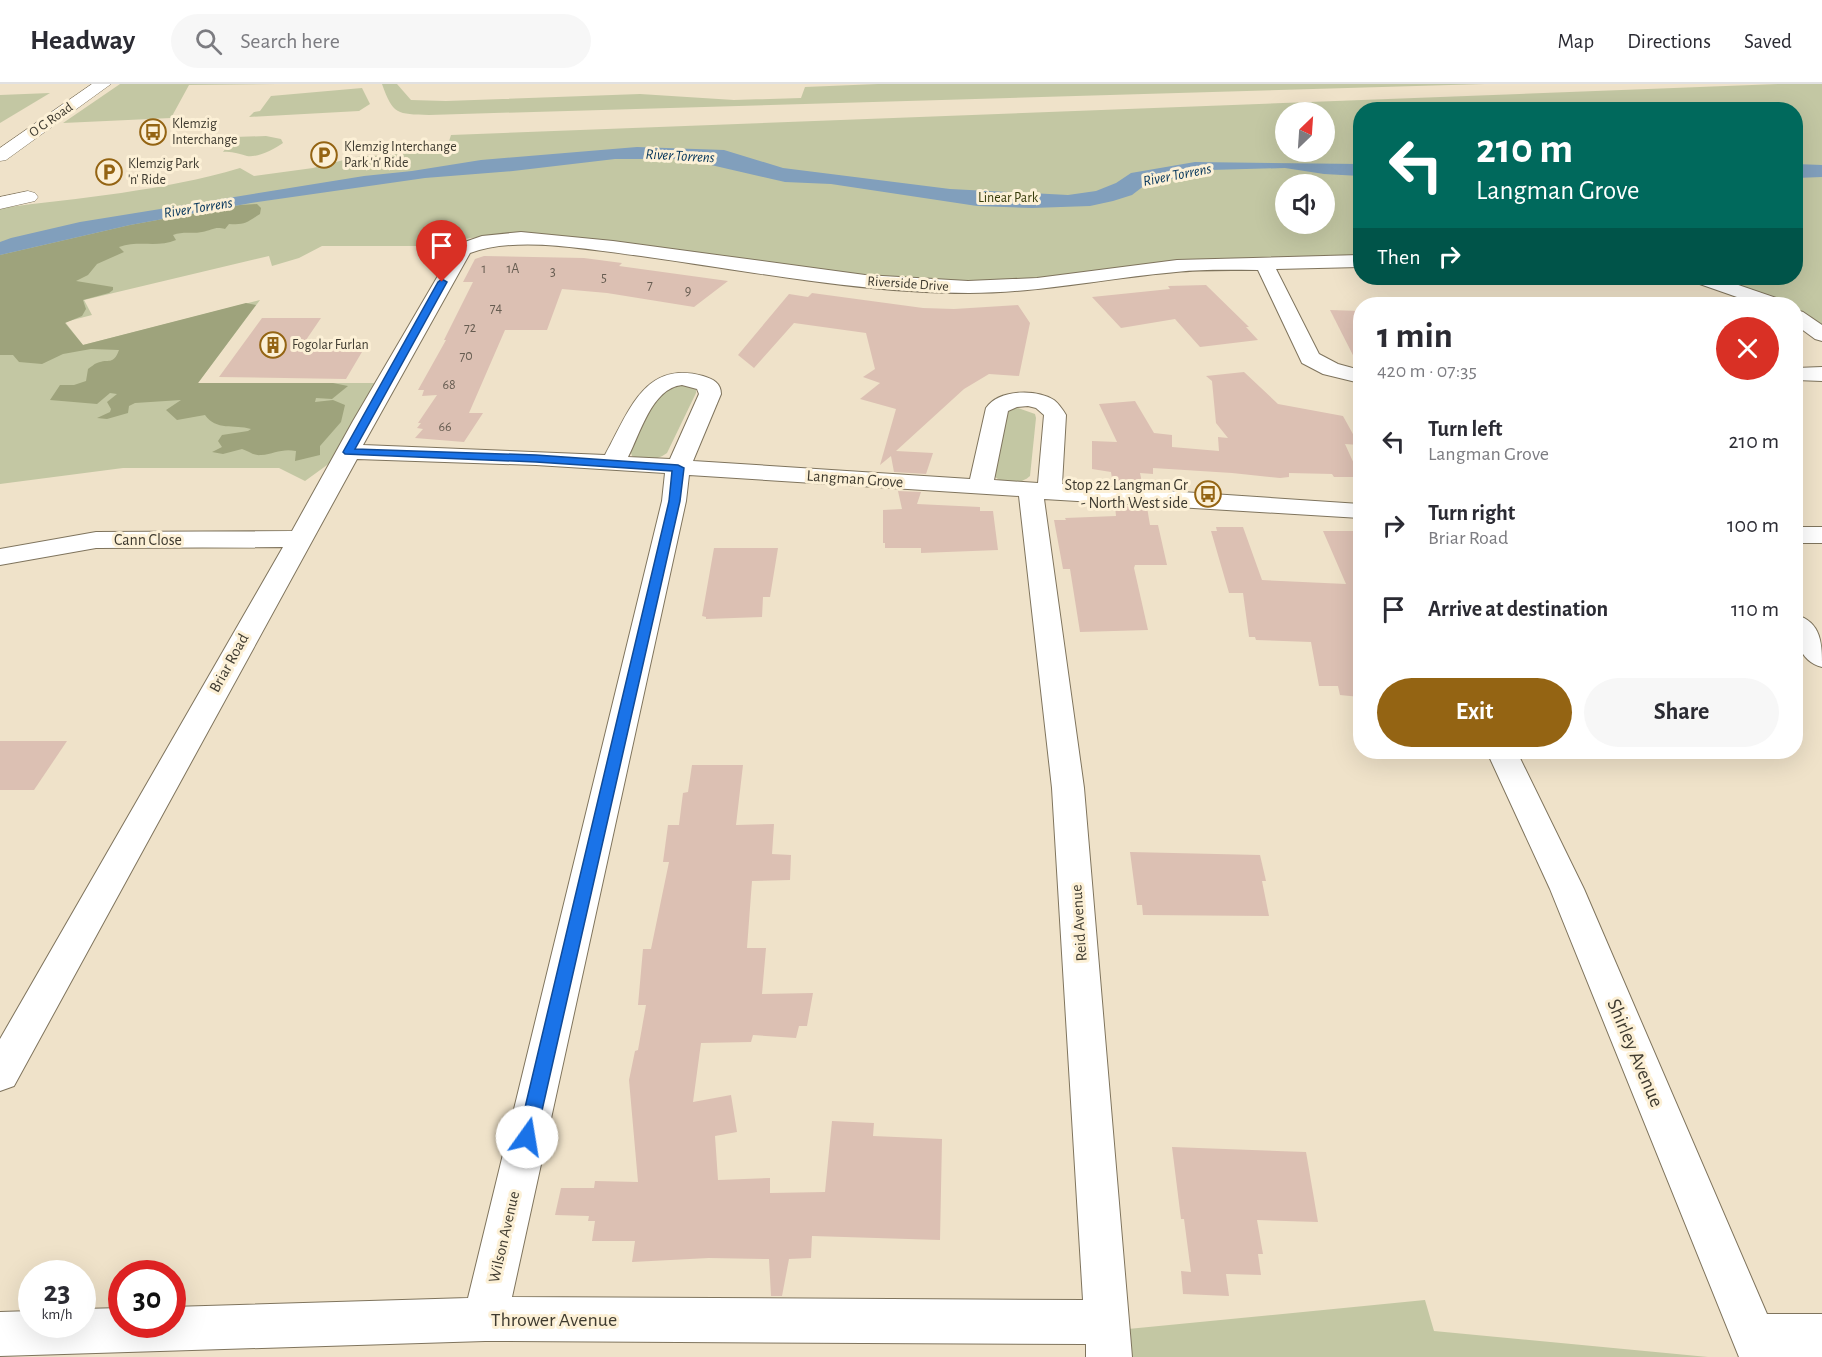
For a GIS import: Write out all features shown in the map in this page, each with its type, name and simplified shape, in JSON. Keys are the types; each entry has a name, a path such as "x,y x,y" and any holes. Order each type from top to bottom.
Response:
{"main road":[{"name":"O G Road","path":"3,147 19,123 80,84"},
{"name":"O G Road","path":"3,147 49,122 103,84"},
{"path":"0,194 28,197 0,203"}],"street":[{"name":"Riverside Drive","path":"460,252 482,242 521,238 613,247 865,281 968,287 1037,284 1177,266 1353,261"},
{"name":"Briar Road","path":"4,1059 460,252"},
{"path":"1264,263 1310,358 1331,369 1353,374"},
{"path":"1721,285 1754,297"},
{"path":"1803,321 1822,335"},
{"path":"1803,374 1822,374"},
{"name":"Wilson Avenue","path":"485,1319 672,512 678,468 710,394 710,388 697,380 675,380 656,387 612,463"},
{"name":"Reid Avenue","path":"980,488 997,408 1013,400 1027,400 1044,404 1052,409 1055,415 1040,492 1068,788 1109,1339"},
{"name":"Langman Grove","path":"348,452 612,463 1353,511"},
{"path":"1803,535 1822,535"},
{"name":"Cann Close","path":"0,557 96,540 298,539"},
{"path":"1803,633 1822,658"},
{"name":"Shirley Avenue","path":"1505,759 1567,889 1758,1347"},
{"name":"Thrower Avenue","path":"0,1334 485,1319 1109,1339"},
{"path":"1758,1347 1822,1336"}],"green space":[{"path":"120,84 276,84 189,85 171,118 63,123"},
{"path":"382,84 397,84 411,100 446,101 640,94 734,100 801,98 805,87 878,84 1485,84 429,115 398,111 389,102"},
{"name":"Linear Park","path":"1822,84 1822,336 1803,321 1803,297 1757,297 1730,285 1803,285 1803,102 1353,102 1353,259 1239,260 1013,283 926,284 512,236 470,238 435,246 322,246 299,258 272,266 269,256 84,300 92,315 65,322 83,345 260,300 198,383 375,383 334,460 305,481 279,468 123,468 0,484 0,208 181,183 240,168 254,176 313,168 355,157 446,151 451,135 1275,103 1275,162 1335,162 1335,102 1310,102"},
{"path":"362,88 370,104 359,111 249,117 254,112 260,111 271,96"},
{"path":"50,93 0,123 0,95"},
{"path":"266,136 281,139 283,143 256,156 223,152 234,137"},
{"path":"257,204 261,208 260,214 245,223 229,224 225,229 216,228 198,233 173,235 176,240 169,242 119,247 124,252 97,264 88,275 76,281 113,287 113,290 83,300 86,309 82,316 65,323 83,345 246,303 256,305 198,383 333,383 348,386 332,399 316,398 315,402 333,400 345,405 341,422 320,446 320,455 295,461 296,451 291,450 258,455 242,449 223,454 212,452 222,447 218,441 222,435 251,429 220,425 209,420 205,415 177,420 166,410 181,400 135,403 129,406 128,413 107,419 97,418 110,412 111,409 107,402 117,394 110,393 97,404 50,400 60,385 74,385 86,381 88,369 97,363 113,360 119,350 91,349 63,354 42,364 19,362 13,355 0,355 0,255 130,225"},
{"path":"682,383 696,389 696,393 667,453 659,458 650,459 632,456 630,450 662,388"},
{"path":"1018,408 1035,414 1036,418 1030,476 1010,483 1000,480 991,473 1007,410"},
{"path":"1425,1300 1434,1331 1708,1357 1130,1357 1128,1329"}],"water":[{"name":"River Torrens","path":"637,147 724,150 783,168 950,189 1068,195 1096,191 1116,183 1131,173 1195,162 1353,164 1353,176 1285,168 1210,170 1145,185 1132,195 1090,206 1032,208 977,206 831,184 785,182 685,159 615,159 425,178 251,203 130,225 0,255 0,242 80,222 364,176 481,160"},
{"path":"1803,164 1822,165 1822,177 1803,178"}],"building":[{"path":"484,256 584,258 622,263 619,266 728,281 694,307 607,293 562,289 547,330 505,330 469,413 483,413 464,442 415,438 423,429 417,428 421,423 418,423 437,395 422,396 424,390 418,390 446,340 444,340 473,282 463,282 475,259"},
{"path":"1206,285 1249,327 1246,327 1258,340 1200,347 1175,319 1121,328 1092,297 1170,289 1168,286"},
{"path":"812,293 923,308 954,309 1018,305 1030,323 1019,376 989,374 964,389 896,451 933,453 926,474 894,472 891,456 880,465 896,409 860,399 880,383 863,377 875,369 866,333 794,323 754,368 738,355 789,294 808,297"},
{"path":"1330,310 1353,311 1353,355"},
{"name":"Fogolar Furlan","path":"262,318 321,318 306,340 369,340 346,379 219,377"},
{"path":"1244,372 1278,404 1343,416 1353,434 1353,445 1345,444 1353,462 1353,477 1289,473 1289,477 1280,478 1153,468 1153,474 1140,473 1143,487 1113,485 1111,472 1092,469 1092,441 1117,442 1099,404 1135,401 1154,433 1172,435 1172,447 1219,451 1218,437 1228,438 1216,423 1212,381 1206,376"},
{"path":"898,491 921,492 917,504 980,507 980,511 993,511 998,550 921,553 921,548 885,548 883,510 902,509"},
{"path":"1115,506 1147,507 1150,525 1158,525 1167,565 1135,565 1134,568 1148,630 1080,632 1070,569 1063,569 1054,520 1116,516"},
{"path":"1216,527 1243,527 1262,580 1346,584 1323,531 1353,531 1353,696 1340,695 1338,686 1319,686 1311,642 1256,640 1255,637 1249,637 1243,593 1229,593 1211,531 1217,531"},
{"path":"714,548 778,548 770,597 763,597 762,617 706,619 702,616"},
{"path":"0,741 67,741 34,790 0,790"},
{"path":"692,765 743,765 736,825 774,824 772,854 791,855 790,880 752,881 747,948 766,948 762,994 813,993 807,1026 799,1026 796,1038 753,1035 751,1042 701,1043 693,1102 731,1095 737,1132 715,1136 718,1180 770,1178 770,1193 825,1192 832,1121 874,1123 873,1136 942,1139 940,1240 812,1236 811,1258 789,1259 782,1296 771,1296 769,1259 709,1258 632,1262 635,1241 592,1241 595,1221 588,1221 589,1216 555,1215 561,1188 594,1188 595,1181 638,1182 629,1080 635,1051 638,1050 646,1005 638,1005 643,949 651,949 669,862 663,862 668,825 679,825 683,793 688,792"},
{"path":"1130,852 1260,855 1266,881 1262,881 1269,916 1143,915 1142,905 1137,905"},
{"path":"1172,1147 1306,1152 1318,1222 1257,1220 1263,1254 1258,1254 1261,1275 1226,1274 1229,1296 1183,1294 1181,1271 1191,1272 1184,1219 1181,1219"}],"place":[{"name":"Klemzig Interchange","path":"153,132"},
{"name":"Klemzig Interchange Park 'n' Ride","path":"324,155"},
{"name":"Klemzig Park 'n' Ride","path":"109,172"},
{"name":"Fogolar Furlan","path":"273,345"},
{"name":"Stop 22 Langman Gr - North West side","path":"1208,494"}],"route":[{"path":"442,282 348,452 536,458 678,468 674,501 527,1137"}]}
